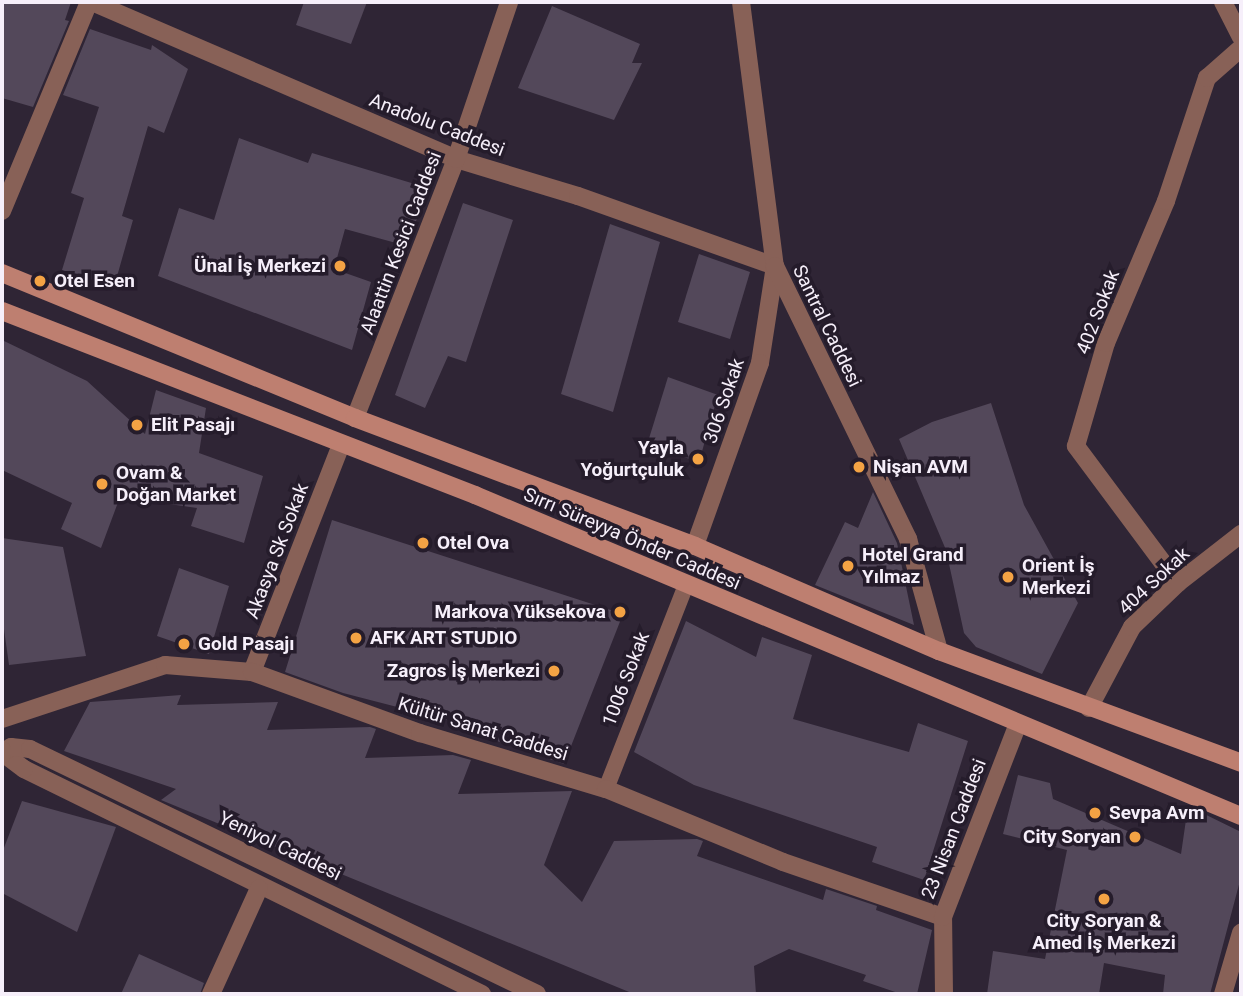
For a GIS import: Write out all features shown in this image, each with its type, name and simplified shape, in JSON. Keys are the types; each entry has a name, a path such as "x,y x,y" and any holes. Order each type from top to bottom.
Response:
{"main road":[{"name":"Sırrı Süreyya Önder Caddesi","path":"2,273 355,418 695,546 939,651 1241,763"},
{"name":"Sırrı Süreyya Önder Caddesi","path":"2,311 475,495 1241,817"}],"street":[{"name":"Anadolu Caddesi","path":"90,2 456,159 578,196 775,266"},
{"path":"2,211 90,2"},
{"name":"Alaattin Kesici Caddesi","path":"355,418 456,159 509,2"},
{"name":"Santral Caddesi","path":"741,2 775,266 908,538 939,651"},
{"path":"1223,2 1241,37"},
{"name":"402 Sokak","path":"1178,583 1076,446 1107,343 1166,201 1207,78 1241,48"},
{"name":"306 Sokak","path":"695,546 760,363 775,266"},
{"name":"Akasya Sk Sokak","path":"252,672 341,444"},
{"name":"404 Sokak","path":"1089,708 1132,627 1178,583 1241,534"},
{"name":"1006 Sokak","path":"606,789 686,585"},
{"name":"Kültür Sanat Caddesi","path":"2,719 165,665 252,672 420,733 606,789 783,862 943,917"},
{"name":"23 Nisan Caddesi","path":"944,994 943,917 1018,724"},
{"name":"Yeniyol Caddesi","path":"482,994 260,888 24,769 2,752 11,747 30,749 537,994"},
{"path":"211,994 260,888"},
{"path":"1223,994 1241,933"}],"building":[{"path":"2,2 71,2 65,20 69,21 33,107 2,98"},
{"path":"304,2 367,2 351,44 296,25"},
{"path":"552,6 640,44 632,63 642,63 614,120 518,88"},
{"path":"90,29 151,50 152,45 188,69 164,133 148,126 122,216 133,220 114,287 62,270 84,198 71,193 99,107 63,95"},
{"path":"239,138 308,163 312,153 428,188 407,246 345,229 334,269 371,282 352,350 158,276 179,208 214,220"},
{"path":"463,203 513,220 466,362 448,356 425,408 395,395"},
{"path":"610,224 660,242 613,412 561,394"},
{"path":"699,254 750,272 730,339 678,322"},
{"path":"2,340 87,381 145,434 156,390 206,408 199,453 263,476 244,543 191,526 197,508 120,497 101,548 61,529 72,503 2,470"},
{"path":"668,377 718,395 699,462 647,445"},
{"path":"991,403 1024,505 1078,603 1042,674 976,647 964,633 946,550 899,439 932,422"},
{"path":"873,492 897,543 914,625 815,585 845,522 858,528"},
{"path":"332,520 623,614 564,764 462,729 463,724 343,693 285,672"},
{"path":"2,538 63,547 86,656 9,665 2,615"},
{"path":"179,568 229,586 209,654 157,636"},
{"path":"686,621 756,657 762,637 812,655 793,719 909,752 918,723 968,741 924,880 872,862 877,847 694,785 634,752"},
{"path":"181,695 177,705 278,702 267,730 376,729 365,758 453,755 471,760 458,794 572,791 544,865 582,902 614,841 697,839 703,841 697,856 823,900 826,889 877,906 876,910 932,930 917,994 901,994 863,981 866,975 789,949 754,966 756,994 634,994 161,800 176,789 64,751 90,702"},
{"path":"1018,775 1050,783 1053,799 1181,854 1188,806 1241,832 1241,877 1210,994 1163,994 1165,975 1104,963 1099,994 987,994 993,951 1045,959 1067,850 1003,834"},
{"path":"22,801 116,827 77,932 2,893 2,853"},
{"path":"139,954 204,983 200,994 121,994"}],"place":[{"name":"Ünal İş Merkezi","path":"340,266"},
{"name":"Otel Esen","path":"40,281"},
{"name":"Elit Pasajı","path":"137,425"},
{"name":"Yayla Yoğurtçuluk","path":"698,459"},
{"name":"Nişan AVM","path":"859,467"},
{"name":"Ovam & Doğan Market","path":"102,484"},
{"name":"Otel Ova","path":"423,543"},
{"name":"Hotel Grand Yılmaz","path":"848,566"},
{"name":"Orient İş Merkezi","path":"1008,577"},
{"name":"Markova Yüksekova","path":"620,612"},
{"name":"AFK ART STUDIO","path":"356,638"},
{"name":"Gold Pasajı","path":"184,644"},
{"name":"Zagros İş Merkezi","path":"554,671"},
{"name":"Sevpa Avm","path":"1095,813"},
{"name":"City Soryan","path":"1135,837"},
{"name":"City Soryan & Amed İş Merkezi","path":"1104,899"}]}
